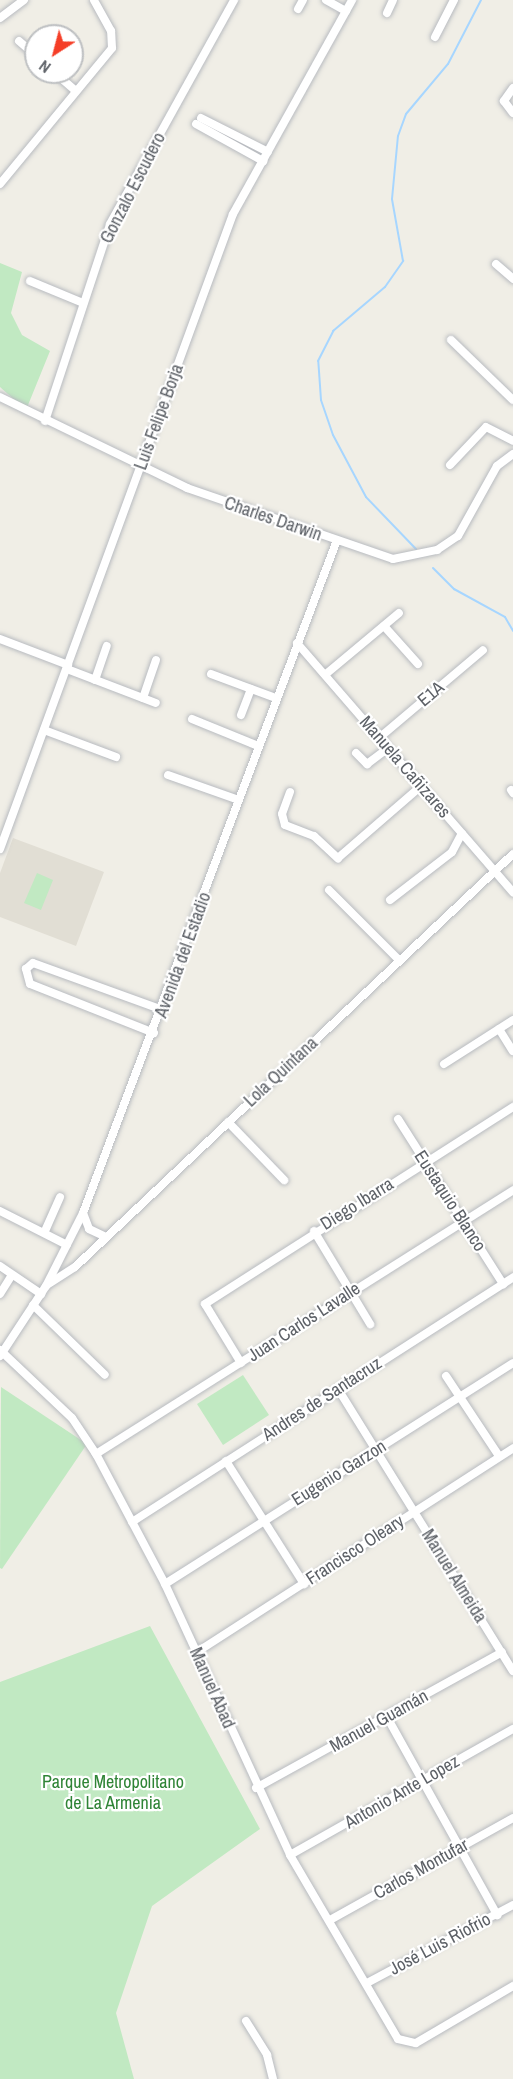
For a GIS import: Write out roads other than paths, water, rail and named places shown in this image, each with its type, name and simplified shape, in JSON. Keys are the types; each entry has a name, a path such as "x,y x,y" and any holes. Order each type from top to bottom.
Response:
{"street":[{"path":"0,18 24,0"},
{"path":"0,184 76,91 114,40 94,0"},
{"name":"Gonzalo Escudero","path":"45,420 110,224 234,0"},
{"path":"298,9 303,0"},
{"path":"326,0 346,11"},
{"name":"Luis Felipe Borja","path":"0,849 233,214 352,0"},
{"path":"387,14 393,0"},
{"path":"435,37 454,0"},
{"path":"19,41 24,45"},
{"path":"68,84 76,91"},
{"path":"513,88 504,101 513,113"},
{"path":"263,161 198,121 268,152"},
{"path":"496,264 513,279"},
{"path":"30,281 83,303"},
{"path":"450,340 513,400"},
{"name":"Charles Darwin","path":"0,397 141,466 236,507 393,559 437,550 465,527 497,466 512,456"},
{"path":"450,465 486,428 513,441"},
{"name":"Avenida del Estadio","path":"1,1352 46,1286 83,1213 163,1010 258,746 337,540"},
{"path":"326,674 399,613"},
{"path":"384,626 418,664"},
{"path":"0,639 95,680 156,703"},
{"name":"Manuela Cañizares","path":"297,643 513,892"},
{"path":"95,680 107,646"},
{"name":"E1A","path":"379,738 483,650"},
{"path":"143,698 156,660"},
{"path":"211,674 276,698"},
{"path":"241,715 251,689"},
{"path":"192,719 258,746"},
{"path":"44,730 116,757"},
{"path":"356,753 367,764 388,748"},
{"path":"168,775 239,800"},
{"path":"290,792 283,822 314,836 338,858 421,786"},
{"path":"390,900 452,852 462,833"},
{"name":"Lola Quintana","path":"46,1286 106,1237 513,854"},
{"path":"328,890 399,961"},
{"path":"154,1033 30,984 26,969 33,963 163,1010"},
{"path":"444,1064 513,1020"},
{"path":"499,1029 513,1051"},
{"name":"Diego Ibarra","path":"241,1363 204,1306 314,1231 513,1107"},
{"name":"Eustaquio Blanco","path":"398,1119 503,1284"},
{"path":"228,1122 285,1180"},
{"name":"Juan Carlos Lavalle","path":"96,1454 513,1190"},
{"path":"45,1230 60,1197"},
{"path":"0,1211 45,1230 67,1245"},
{"path":"83,1213 88,1229 106,1237"},
{"path":"314,1231 370,1324"},
{"path":"0,1266 41,1294"},
{"path":"0,1294 12,1275"},
{"name":"Andres de Santacruz","path":"132,1522 513,1277"},
{"path":"33,1305 105,1375"},
{"name":"Manuel Abad","path":"1,1352 72,1418 96,1454 165,1584 256,1788 290,1856 403,2043 416,2043 513,1986"},
{"name":"Eugenio Garzon","path":"165,1584 513,1363"},
{"path":"446,1376 499,1456"},
{"name":"Manuel Almeida","path":"338,1389 513,1671"},
{"name":"Francisco Oleary","path":"197,1652 513,1448"},
{"path":"226,1461 304,1584"},
{"name":"Manuel Guamán","path":"256,1788 502,1653"},
{"path":"387,1717 496,1915"},
{"name":"Antonio Ante Lopez","path":"290,1856 513,1729"},
{"name":"Carlos Montufar","path":"330,1920 513,1818"},
{"name":"José Luis Riofrio","path":"368,1983 513,1905"},
{"path":"246,2021 267,2055 273,2079"}],"waterway":[{"path":"416,549 366,497 333,435 321,400 318,361 333,331 385,287 403,261 392,199 398,136 406,114 448,64 481,0"},
{"path":"433,568 454,589 505,617 513,631"}],"park label":[{"name":"Parque Metropolitano de La Armenia","path":"113,1793"}]}
